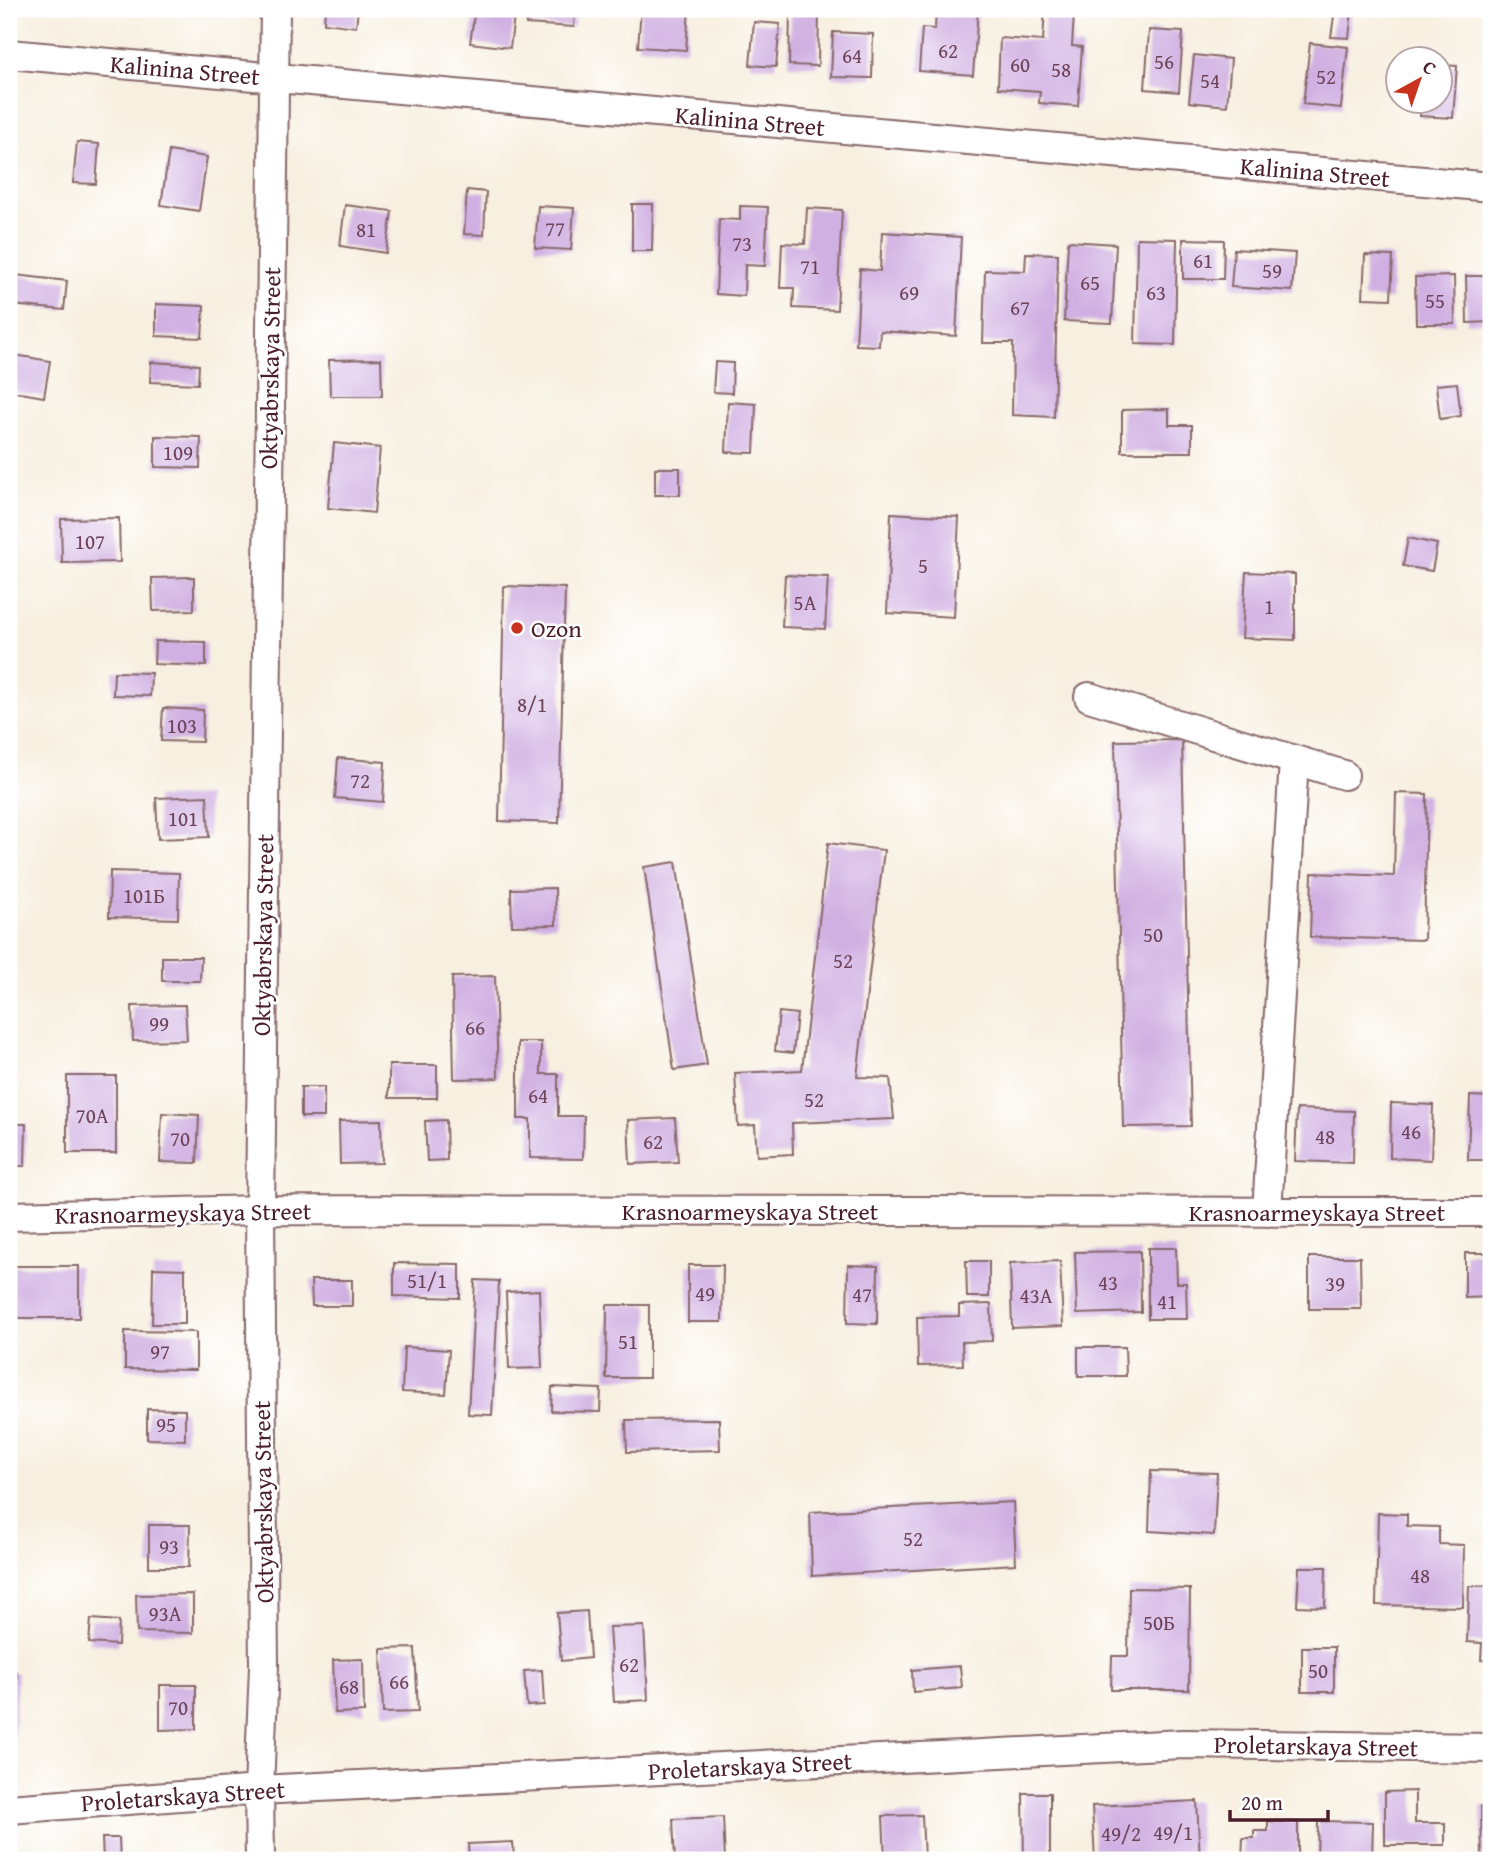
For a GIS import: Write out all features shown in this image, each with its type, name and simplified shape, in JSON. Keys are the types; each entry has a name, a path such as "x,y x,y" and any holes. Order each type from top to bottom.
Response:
{"street":[{"name":"Oktyabrskaya Street","path":"260,1860 259,1790 264,1666 260,1210 275,9"},
{"name":"Kalinina Street","path":"9,54 1491,187"},
{"path":"1089,698 1345,775"},
{"path":"1267,1212 1294,761"},
{"name":"Krasnoarmeyskaya Street","path":"9,1216 260,1210 1491,1212"},
{"name":"Proletarskaya Street","path":"9,1809 259,1790 1183,1744 1491,1748"}],"building":[{"path":"325,9 358,9 356,27 324,23"},
{"path":"475,9 515,9 510,48 470,43"},
{"path":"527,9 575,9 574,27 526,24"},
{"path":"641,9 689,9 686,50 638,47"},
{"path":"790,9 819,9 818,66 789,65"},
{"path":"936,9 978,10 973,75 919,71 922,28 935,29"},
{"path":"1045,9 1095,9 1095,15 1074,14 1072,46 1082,47 1078,106 1039,103 1040,91 998,88 1000,38 1043,41"},
{"path":"1335,9 1352,9 1349,38 1331,37"},
{"path":"754,22 780,24 776,67 750,65"},
{"path":"1149,30 1183,32 1179,92 1145,89"},
{"path":"833,32 873,34 872,78 831,77"},
{"path":"1310,43 1348,47 1341,108 1303,104"},
{"path":"1194,55 1231,59 1227,106 1189,102"},
{"path":"1454,66 1457,66 1454,105"},
{"path":"1420,116 1453,116 1453,118"},
{"path":"77,142 99,144 96,184 73,183"},
{"path":"169,151 207,157 199,211 161,205"},
{"path":"467,190 486,192 484,235 464,234"},
{"path":"632,204 653,204 652,251 632,251"},
{"path":"345,205 392,211 386,253 340,246"},
{"path":"538,206 574,208 571,250 535,248"},
{"path":"740,206 768,207 765,266 745,265 744,296 716,294 719,219 740,220"},
{"path":"807,208 842,210 837,310 793,308 794,288 780,288 782,243 805,244"},
{"path":"882,232 961,237 956,336 880,331 879,346 856,345 860,269 880,271"},
{"path":"1137,238 1177,239 1175,345 1135,344"},
{"path":"1183,239 1224,240 1223,279 1183,279"},
{"path":"1068,241 1116,244 1112,323 1064,321"},
{"path":"1234,249 1295,253 1292,291 1231,287"},
{"path":"1026,253 1058,254 1054,417 1012,415 1013,343 983,343 985,270 1025,271"},
{"path":"1365,255 1393,256 1391,299 1363,298"},
{"path":"15,275 67,281 64,310 12,305"},
{"path":"1454,276 1455,324 1416,324 1415,277"},
{"path":"1466,276 1491,276 1491,322 1467,323"},
{"path":"156,304 204,306 202,338 156,336"},
{"path":"9,354 50,361 44,397 9,391"},
{"path":"381,359 382,396 330,396 329,360"},
{"path":"151,362 199,365 198,384 150,382"},
{"path":"715,362 733,363 732,393 713,392"},
{"path":"1457,383 1461,416 1440,419 1436,385"},
{"path":"728,402 756,404 754,453 726,452"},
{"path":"1169,409 1169,425 1192,425 1192,452 1122,452 1122,410"},
{"path":"155,436 201,437 200,468 155,467"},
{"path":"334,443 380,448 374,513 328,508"},
{"path":"655,468 680,468 680,495 655,495"},
{"path":"891,513 959,517 954,617 887,613"},
{"path":"119,518 120,562 62,563 61,519"},
{"path":"1408,538 1437,544 1432,571 1403,566"},
{"path":"1246,572 1295,574 1295,640 1242,638"},
{"path":"785,575 828,577 825,629 782,627"},
{"path":"194,577 194,610 153,611 152,578"},
{"path":"504,586 565,588 559,823 499,821"},
{"path":"155,641 206,642 206,666 154,664"},
{"path":"114,672 151,673 150,696 113,695"},
{"path":"163,708 203,710 202,742 161,741"},
{"path":"1182,740 1191,1126 1123,1127 1115,741"},
{"path":"338,758 385,762 383,802 335,798"},
{"path":"1396,793 1427,794 1424,940 1310,937 1312,873 1394,876"},
{"path":"207,796 209,837 158,839 156,798"},
{"path":"828,843 884,850 857,1077 890,1078 894,1119 792,1123 793,1154 757,1156 755,1125 738,1126 735,1073 802,1070"},
{"path":"676,862 707,1065 674,1070 644,867"},
{"path":"110,871 179,873 178,919 109,917"},
{"path":"555,888 556,925 512,926 511,889"},
{"path":"162,957 201,957 200,981 162,981"},
{"path":"495,976 498,1078 454,1079 452,977"},
{"path":"185,1005 187,1040 133,1041 132,1006"},
{"path":"779,1012 797,1014 793,1053 775,1051"},
{"path":"518,1042 541,1042 541,1074 558,1074 558,1116 584,1116 583,1159 530,1158 530,1119 518,1119"},
{"path":"389,1065 437,1065 437,1098 389,1098"},
{"path":"67,1076 116,1076 116,1153 67,1153"},
{"path":"301,1087 324,1087 324,1117 301,1117"},
{"path":"1470,1096 1491,1097 1491,1160 1468,1160"},
{"path":"1391,1103 1433,1105 1431,1160 1390,1158"},
{"path":"1297,1109 1354,1111 1353,1163 1295,1161"},
{"path":"162,1113 199,1115 197,1163 160,1162"},
{"path":"675,1118 678,1162 630,1164 628,1120"},
{"path":"381,1120 382,1163 340,1164 339,1121"},
{"path":"446,1120 447,1160 427,1161 425,1121"},
{"path":"9,1124 26,1124 25,1166 9,1166"},
{"path":"1148,1248 1176,1248 1177,1283 1186,1283 1187,1319 1148,1319"},
{"path":"1140,1251 1141,1312 1077,1314 1075,1252"},
{"path":"1465,1253 1491,1253 1491,1297 1465,1298"},
{"path":"1309,1257 1360,1257 1361,1309 1309,1309"},
{"path":"966,1261 989,1261 989,1297 967,1297"},
{"path":"1060,1261 1063,1326 1012,1328 1010,1263"},
{"path":"394,1263 460,1264 460,1298 394,1296"},
{"path":"688,1265 723,1265 722,1322 688,1322"},
{"path":"848,1265 878,1266 877,1324 847,1323"},
{"path":"9,1266 79,1266 79,1318 9,1318"},
{"path":"153,1268 185,1269 185,1324 152,1324"},
{"path":"311,1280 352,1280 352,1306 312,1306"},
{"path":"475,1280 499,1281 492,1415 468,1414"},
{"path":"539,1290 542,1368 509,1369 506,1292"},
{"path":"991,1304 992,1341 962,1342 963,1365 918,1366 917,1317 959,1316 959,1305"},
{"path":"607,1305 649,1305 649,1378 606,1378"},
{"path":"125,1331 196,1332 196,1370 125,1369"},
{"path":"404,1347 449,1350 446,1394 402,1392"},
{"path":"1078,1347 1125,1347 1126,1376 1078,1376"},
{"path":"552,1387 601,1389 600,1412 551,1411"},
{"path":"147,1409 185,1410 185,1440 147,1439"},
{"path":"719,1419 720,1450 627,1452 626,1420"},
{"path":"1151,1471 1217,1473 1214,1535 1149,1531"},
{"path":"1013,1502 1016,1564 812,1576 810,1512"},
{"path":"1378,1513 1407,1514 1407,1526 1439,1527 1439,1544 1464,1545 1463,1607 1376,1605"},
{"path":"149,1525 190,1525 189,1567 149,1567"},
{"path":"1299,1567 1326,1567 1325,1607 1297,1606"},
{"path":"1469,1586 1491,1586 1491,1661 1481,1660 1482,1643 1467,1642"},
{"path":"1129,1588 1190,1589 1189,1690 1111,1690 1112,1656 1128,1656"},
{"path":"193,1594 193,1633 137,1632 136,1595"},
{"path":"587,1611 590,1658 561,1661 557,1613"},
{"path":"91,1619 119,1621 118,1645 89,1643"},
{"path":"644,1626 648,1700 614,1702 609,1627"},
{"path":"1302,1647 1334,1647 1334,1692 1302,1692"},
{"path":"415,1648 418,1712 383,1713 381,1649"},
{"path":"363,1659 364,1712 335,1713 333,1660"},
{"path":"960,1666 962,1688 913,1692 912,1670"},
{"path":"542,1670 544,1705 527,1706 524,1671"},
{"path":"9,1672 17,1673 14,1734 9,1734"},
{"path":"160,1685 196,1685 196,1729 160,1730"},
{"path":"1415,1791 1415,1823 1445,1823 1445,1845 1385,1845 1385,1792"},
{"path":"1023,1793 1050,1793 1050,1860 1024,1860"},
{"path":"1197,1801 1200,1860 1095,1860 1092,1806"},
{"path":"1481,1806 1491,1806 1491,1860 1482,1860"},
{"path":"922,1815 924,1860 885,1860 883,1816"},
{"path":"723,1817 725,1860 675,1860 673,1819"},
{"path":"1268,1821 1298,1822 1298,1860 1242,1860 1243,1838 1254,1838 1254,1831 1268,1831"},
{"path":"1318,1821 1373,1822 1372,1860 1317,1860"},
{"path":"102,1838 119,1838 120,1860 103,1860"},
{"path":"513,1842 514,1860 469,1860 468,1844"},
{"path":"169,1857 196,1857 196,1860 169,1860"}],"place":[{"name":"Ozon","path":"517,628"}]}
